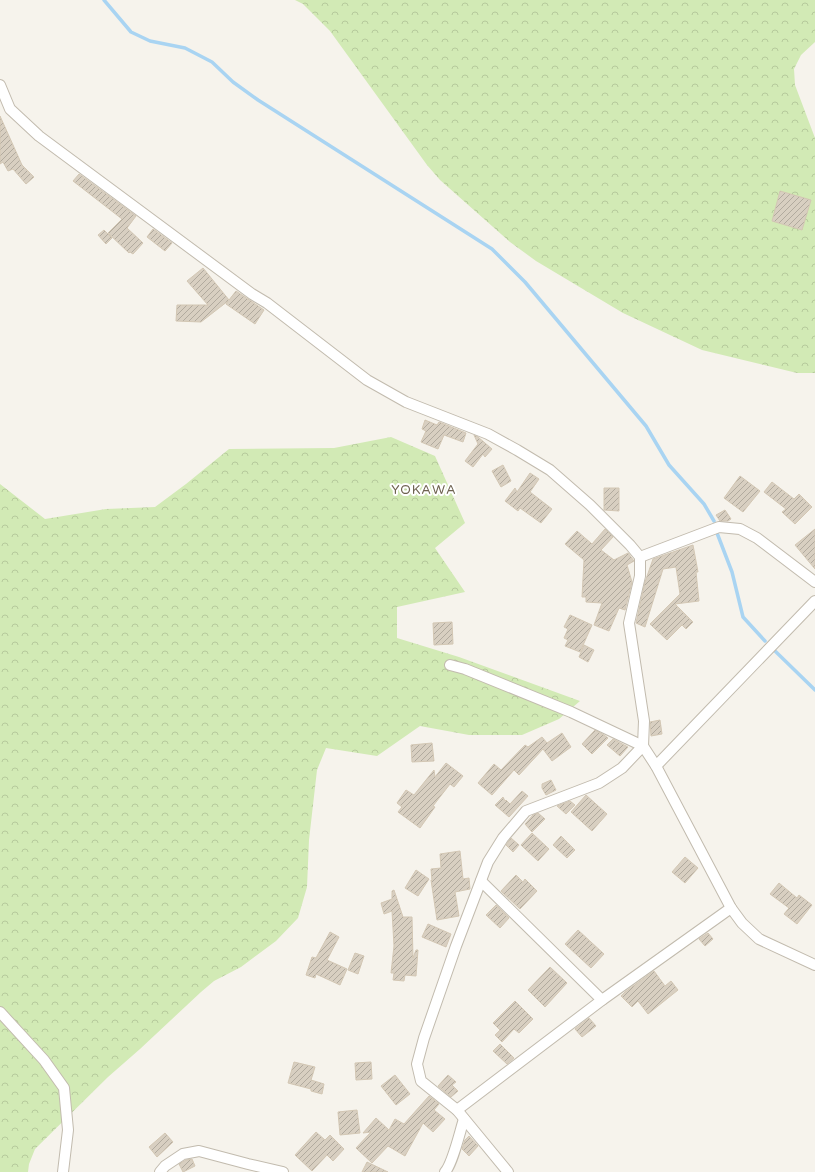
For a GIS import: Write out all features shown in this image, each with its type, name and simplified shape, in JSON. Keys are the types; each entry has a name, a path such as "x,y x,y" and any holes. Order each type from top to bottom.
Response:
{"street":[{"path":"0,85 10,108 39,136 267,303 367,380 406,402 488,434 550,470 590,505 640,557 640,576 629,623 644,721 643,746 622,768 599,783 526,811 503,838 488,862 456,946 424,1038 417,1064 421,1081 456,1110 508,1172"},
{"path":"640,557 719,527 740,529 758,538 815,582"},
{"path":"656,766 815,601"},
{"path":"450,665 465,669 571,712 643,746 656,766 731,908 742,924 759,939 815,965"},
{"path":"481,881 602,1000"},
{"path":"456,1110 602,1000 731,908"},
{"path":"0,1012 44,1060 64,1088 68,1130 63,1172"},
{"path":"446,1172 448,1170 464,1119"},
{"path":"160,1172 165,1166 183,1154 199,1151 283,1172"}],"green space":[{"path":"295,0 815,0 815,42 801,55 794,69 795,85 815,138 815,373 797,373 702,350 623,313 536,261 510,242 440,180 427,165 330,31 303,4"},
{"path":"391,437 435,456 465,523 435,548 465,592 397,607 397,638 459,657 580,701 559,719 522,735 469,735 420,726 377,756 326,748 317,770 309,840 307,887 298,918 276,941 241,967 214,981 108,1077 35,1149 29,1164 28,1172 0,1172 0,484 45,519 106,509 155,507 229,449 334,448"}],"building":[{"path":"0,116 22,165 34,177 26,184 13,169 8,171 3,162 0,164"},
{"path":"79,174 136,216 127,228 143,243 133,254 130,252 129,253 108,233 122,219 73,181"},
{"path":"780,191 811,200 802,230 772,221"},
{"path":"153,229 172,243 165,251 147,237"},
{"path":"104,230 112,238 106,244 98,235"},
{"path":"203,268 229,300 236,291 264,310 255,324 226,304 228,301 201,322 176,321 177,305 208,305 187,281"},
{"path":"425,420 437,425 439,422 466,433 463,442 444,435 438,449 421,442 426,431 422,429"},
{"path":"474,435 492,449 485,457 483,454 473,467 465,461 478,444"},
{"path":"503,465 511,481 501,487 492,471"},
{"path":"530,473 539,479 530,492 552,509 541,523 520,508 518,511 505,501 515,488 517,492"},
{"path":"740,476 760,491 743,512 724,498"},
{"path":"772,482 794,499 799,494 812,507 795,524 782,512 786,509 764,492"},
{"path":"604,488 619,488 619,511 604,510"},
{"path":"725,510 731,519 728,521 720,521 716,515"},
{"path":"605,529 613,537 601,550 614,560 628,553 634,561 627,565 632,582 625,610 619,608 609,631 594,625 602,603 586,602 586,597 582,597 584,560 565,544 577,531 592,544"},
{"path":"815,529 815,569 795,545"},
{"path":"693,545 698,572 696,572 699,601 675,604 693,622 686,629 682,625 667,640 650,624 680,594 676,567 663,569 645,627 636,623 645,582 653,559"},
{"path":"570,615 592,625 580,652 565,646 568,640 564,638 568,629 564,627"},
{"path":"452,622 453,644 434,645 433,623"},
{"path":"584,645 594,650 588,662 579,657"},
{"path":"660,720 662,734 651,736 650,722"},
{"path":"595,730 608,738 592,754 582,744"},
{"path":"562,733 571,747 552,761 543,749 519,775 514,770 492,795 478,783 494,764 501,770 525,745 528,747 542,737 547,743"},
{"path":"613,739 628,747 620,756 607,745"},
{"path":"432,743 434,761 412,762 411,745"},
{"path":"446,763 463,776 454,787 450,784 433,806 435,807 420,828 398,812 402,807 397,803 406,790 414,795 434,770 435,777"},
{"path":"551,780 556,790 546,795 542,788 542,784"},
{"path":"522,791 528,796 509,817 495,805 503,797 505,801 506,800 510,804"},
{"path":"586,795 607,814 592,831 571,812"},
{"path":"570,801 575,805 566,814 557,806"},
{"path":"538,813 545,819 532,832 525,824 533,815"},
{"path":"532,833 549,849 538,861 521,845"},
{"path":"561,836 575,850 567,858 553,845"},
{"path":"511,838 519,845 513,852 506,845"},
{"path":"460,851 463,879 469,878 470,889 455,892 459,916 437,920 431,880 432,881 431,869 441,868 440,854"},
{"path":"685,857 698,868 685,883 672,872"},
{"path":"416,870 429,879 418,896 405,888"},
{"path":"516,875 523,882 525,879 537,891 520,909 501,891"},
{"path":"779,883 797,898 799,895 812,905 797,924 784,914 789,908 770,894"},
{"path":"394,890 403,917 412,917 413,958 416,950 418,950 416,976 405,975 404,981 393,980 394,973 391,973 394,946 392,911 384,914 381,903 392,899 392,891"},
{"path":"496,905 509,918 500,928 486,915"},
{"path":"428,924 451,934 446,947 422,937"},
{"path":"578,930 604,954 591,968 565,944"},
{"path":"330,932 339,937 327,960 347,969 340,985 316,974 315,978 306,975 312,957 316,958"},
{"path":"708,933 713,939 705,946 699,939"},
{"path":"355,953 364,956 358,974 348,970"},
{"path":"550,967 567,983 545,1007 528,990"},
{"path":"654,971 665,986 671,981 678,990 648,1014 638,1001 632,1007 621,996"},
{"path":"515,1001 533,1019 519,1033 514,1029 502,1042 495,1035 500,1030 493,1023"},
{"path":"589,1018 596,1026 582,1037 575,1029"},
{"path":"500,1044 514,1058 507,1064 493,1051"},
{"path":"294,1062 315,1067 311,1080 324,1084 322,1094 311,1091 311,1089 288,1083"},
{"path":"371,1062 372,1079 356,1080 355,1063"},
{"path":"395,1075 410,1094 396,1105 381,1086"},
{"path":"448,1075 456,1082 452,1085 458,1091 451,1097 438,1086"},
{"path":"429,1096 439,1104 434,1110 445,1119 433,1132 423,1123 405,1156 388,1146 372,1163 356,1148 371,1132 363,1133 376,1118 389,1130 395,1119 404,1124"},
{"path":"357,1110 360,1133 340,1135 338,1112"},
{"path":"316,1132 325,1140 330,1135 344,1149 333,1161 327,1155 312,1171 295,1155"},
{"path":"165,1133 173,1142 157,1157 149,1147"},
{"path":"469,1136 478,1146 469,1156 462,1149 465,1140"},
{"path":"192,1159 195,1166 183,1172 179,1164 186,1160"},
{"path":"367,1162 388,1172 362,1172"}],"waterway":[{"path":"104,0 131,32 150,41 185,48 212,62 233,82 258,100 492,249 525,282 646,426 669,465 704,504 714,521"},
{"path":"717,533 732,572 743,617 765,641"},
{"path":"774,650 815,690"}],"district":[{"name":"YOKAWA","path":"424,490"}]}
